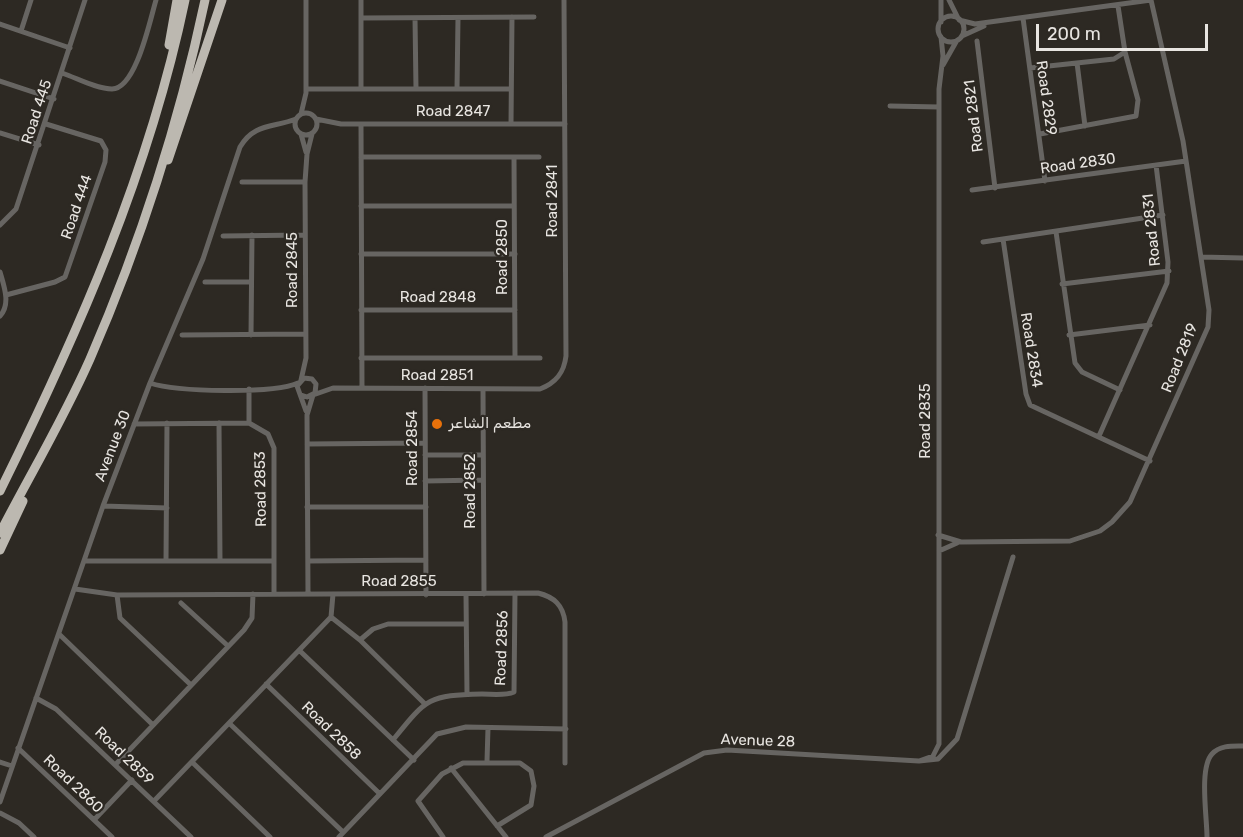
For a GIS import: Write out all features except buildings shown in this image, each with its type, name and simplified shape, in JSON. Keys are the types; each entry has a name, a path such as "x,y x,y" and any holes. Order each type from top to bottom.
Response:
{"highway":[{"path":"146,144 177,0"},
{"path":"0,491 57,375 107,257 158,112 185,0"},
{"path":"156,187 205,0"},
{"path":"0,533 89,360 156,187 176,142 222,0"},
{"path":"0,550 23,501 32,471"}],"street":[{"path":"21,31 31,0"},
{"name":"Road 445","path":"0,225 8,220 16,209 46,124 85,0"},
{"path":"62,73 111,89 125,84 134,71 156,0"},
{"path":"299,117 306,91 306,0"},
{"path":"361,0 361,89"},
{"name":"Road 2841","path":"540,389 556,381 565,365 564,0"},
{"path":"936,0 942,2 938,30 941,37 950,42 988,24"},
{"path":"949,0 951,9 963,26 961,37"},
{"path":"940,23 949,17 966,23 988,24 1151,0"},
{"name":"Road 2819","path":"938,535 961,542 1054,542 1086,537 1100,531 1122,513 1137,491 1208,327 1209,310 1186,160 1151,0"},
{"path":"1040,134 1132,118 1138,112 1138,100 1125,52 1118,6"},
{"path":"511,123 512,17"},
{"path":"361,18 534,17"},
{"path":"416,18 416,89"},
{"path":"457,89 458,18"},
{"name":"Road 2829","path":"1023,18 1045,181"},
{"path":"0,24 70,48"},
{"name":"Road 2835","path":"919,761 933,756 939,744 939,107 941,37"},
{"name":"Road 2835","path":"941,70 952,46 961,37"},
{"name":"Road 2821","path":"977,41 994,188"},
{"path":"1030,68 1114,59 1125,52"},
{"path":"1077,63 1085,126"},
{"path":"0,81 54,99"},
{"path":"306,91 511,89"},
{"path":"306,91 314,117"},
{"path":"890,106 939,107"},
{"name":"Road 2847","path":"299,117 314,117 341,124 565,124"},
{"name":"Road 2845","path":"299,117 298,131 307,154"},
{"name":"Avenue 30","path":"0,802 103,506 150,383 203,259 240,147 255,130 299,117"},
{"name":"Road 2845","path":"299,382 306,358 306,182 307,154 314,132 314,117"},
{"name":"Road 444","path":"6,295 55,282 65,277 105,162 105,150 101,141 46,124"},
{"path":"280,124 298,131"},
{"name":"Road 2847","path":"298,131 314,132 341,124"},
{"path":"361,124 362,388"},
{"path":"0,133 39,145"},
{"path":"361,157 540,157"},
{"name":"Road 2850","path":"514,157 515,357"},
{"name":"Road 2830","path":"972,190 1186,160"},
{"name":"Road 2831","path":"1099,436 1167,283 1169,270 1156,165"},
{"path":"242,182 306,182"},
{"path":"361,206 514,206"},
{"path":"983,242 1163,215"},
{"path":"1056,232 1069,335 1078,368 1120,390"},
{"path":"251,335 252,235"},
{"path":"223,236 305,236"},
{"name":"Road 2834","path":"1003,239 1027,399 1038,410 1150,461"},
{"path":"361,254 515,254"},
{"path":"1201,257 1243,258"},
{"path":"1062,284 1169,270"},
{"path":"0,272 6,295 4,311 0,316"},
{"path":"205,282 251,282"},
{"name":"Road 2848","path":"361,310 515,310"},
{"path":"1069,335 1150,325"},
{"path":"182,335 306,334"},
{"name":"Road 2845","path":"306,358 313,381"},
{"path":"362,358 540,358"},
{"path":"150,383 172,389 249,389 278,388 313,381 316,387 307,415 308,594"},
{"name":"Road 2851","path":"313,381 333,388 540,389"},
{"path":"299,382 300,394 307,415"},
{"path":"278,388 307,397 313,395"},
{"name":"Road 2851","path":"313,395 333,388"},
{"name":"Road 2854","path":"425,388 426,595"},
{"path":"134,424 249,423 249,389"},
{"name":"Road 2852","path":"483,389 484,594"},
{"path":"166,561 167,423"},
{"path":"219,423 220,561"},
{"name":"Road 2853","path":"249,423 268,434 274,448 274,594"},
{"path":"307,444 425,443"},
{"path":"425,455 483,454"},
{"path":"425,481 483,480"},
{"path":"103,506 167,508"},
{"name":"Road 2854","path":"307,507 426,507"},
{"name":"Road 2819","path":"939,551 961,542"},
{"path":"919,761 938,759 957,739 1014,557"},
{"path":"308,561 426,560"},
{"path":"85,561 274,561"},
{"name":"Road 2855","path":"75,589 117,595 515,593 547,596 554,599 564,612 565,763"},
{"name":"Road 2856","path":"424,703 446,695 514,692 515,593"},
{"path":"116,764 248,625 252,618 253,594"},
{"path":"154,801 331,617 333,594"},
{"path":"466,594 467,694"},
{"path":"117,595 120,618 191,685"},
{"path":"181,603 228,646"},
{"path":"331,617 360,640 424,703 393,740"},
{"path":"360,640 373,629 388,624 466,624"},
{"path":"59,634 153,725"},
{"path":"300,651 414,760"},
{"name":"Road 2858","path":"266,684 380,794"},
{"name":"Road 2859","path":"36,698 56,709 190,837"},
{"path":"229,723 343,832"},
{"path":"339,837 437,734 455,728 566,729"},
{"path":"487,761 488,728"},
{"path":"1207,837 1205,769 1212,753 1224,746 1243,746"},
{"name":"Road 2860","path":"18,748 112,837"},
{"name":"Avenue 28","path":"546,837 704,753 727,750 919,761"},
{"path":"0,762 12,765"},
{"path":"192,762 270,837"},
{"path":"443,837 418,801 436,779 451,768 468,762 519,763 527,767 533,776 531,805 497,826"},
{"path":"451,768 506,837"},
{"path":"94,820 132,780"},
{"path":"0,813 19,823 34,837"}],"place":[{"name":"مطعم الشاعر","path":"437,424"}]}
